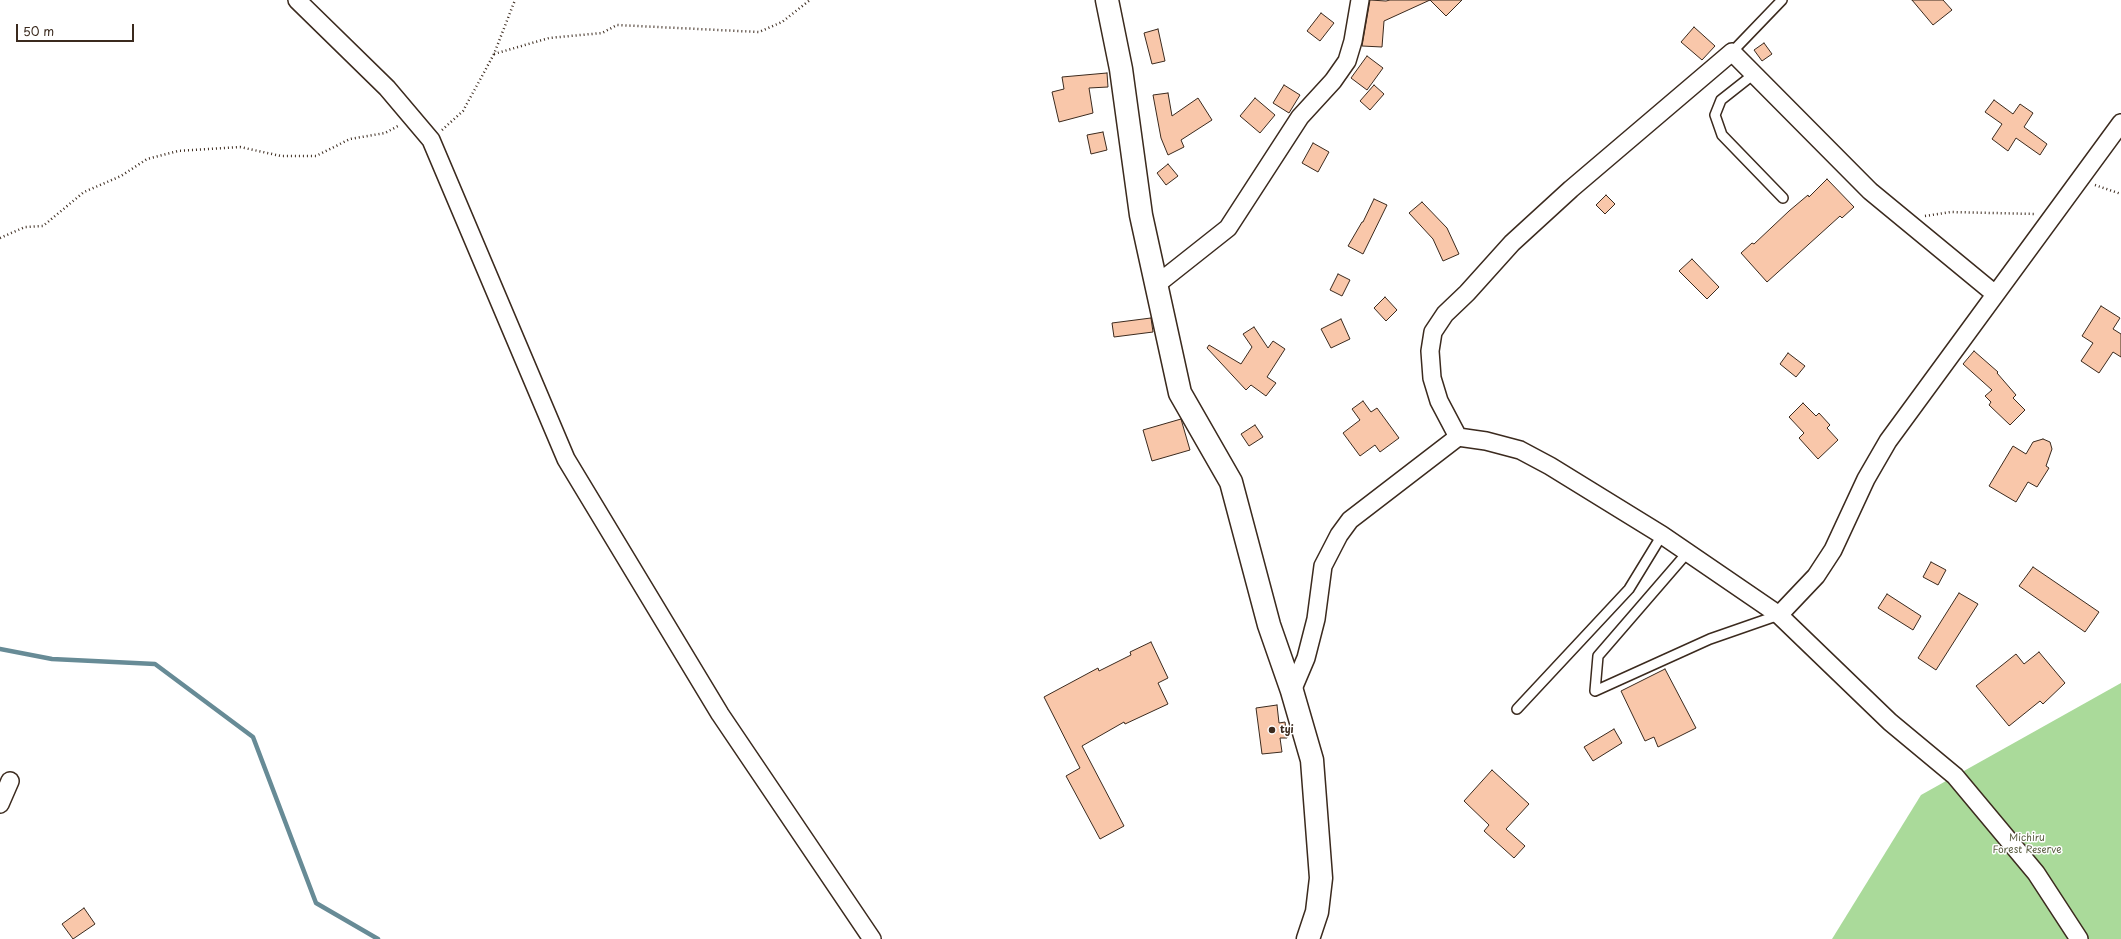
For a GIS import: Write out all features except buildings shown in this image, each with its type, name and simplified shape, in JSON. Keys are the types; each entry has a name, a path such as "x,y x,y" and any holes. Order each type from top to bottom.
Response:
{"street":[{"path":"297,0 387,88 431,140 566,459 720,714 872,939"},
{"path":"1106,0 1121,69 1141,215 1180,393 1231,482 1269,625 1292,691 1312,760 1319,835 1321,878 1318,912 1308,939"},
{"path":"1156,285 1228,228 1300,117 1333,81 1347,61 1353,41 1354,4"},
{"path":"1458,438 1439,400 1432,378 1430,351 1433,332 1445,314 1512,243 1570,189 1732,52 1870,191 1995,294"},
{"path":"1779,614 1816,576 1833,550 1866,478 1888,441 2121,123"},
{"path":"1292,691 1306,658 1316,619 1323,566 1339,535 1350,520 1458,438 1486,441 1520,450 1550,466 1662,535 1779,614 1890,722 1955,776 2036,873 2079,939"},
{"path":"0,804 10,781"}],"lane":[{"path":"1732,52 1782,0"},
{"path":"1754,74 1721,100 1715,115 1722,135 1783,198"},
{"path":"1517,709 1629,590 1662,535"},
{"path":"1687,553 1598,656 1595,691 1710,639 1779,614"}],"path":[{"path":"431,140 463,111 494,54 515,0"},
{"path":"494,54 549,38 602,33 617,25 759,32 782,22 810,0"},
{"path":"0,238 25,227 43,226 84,192 121,176 147,159 178,151 240,147 281,156 316,156 350,139 385,133 413,119"},
{"path":"2080,180 2121,194"},
{"path":"1905,220 1950,212 2054,214"}],"green space":[{"name":"Michiru Forest Reserve","path":"2121,683 2121,939 1832,939 1921,795"}],"waterway":[{"path":"0,649 52,659 155,664 253,737 316,903 378,939"}],"place":[{"name":"tyi","path":"1272,730"}]}
